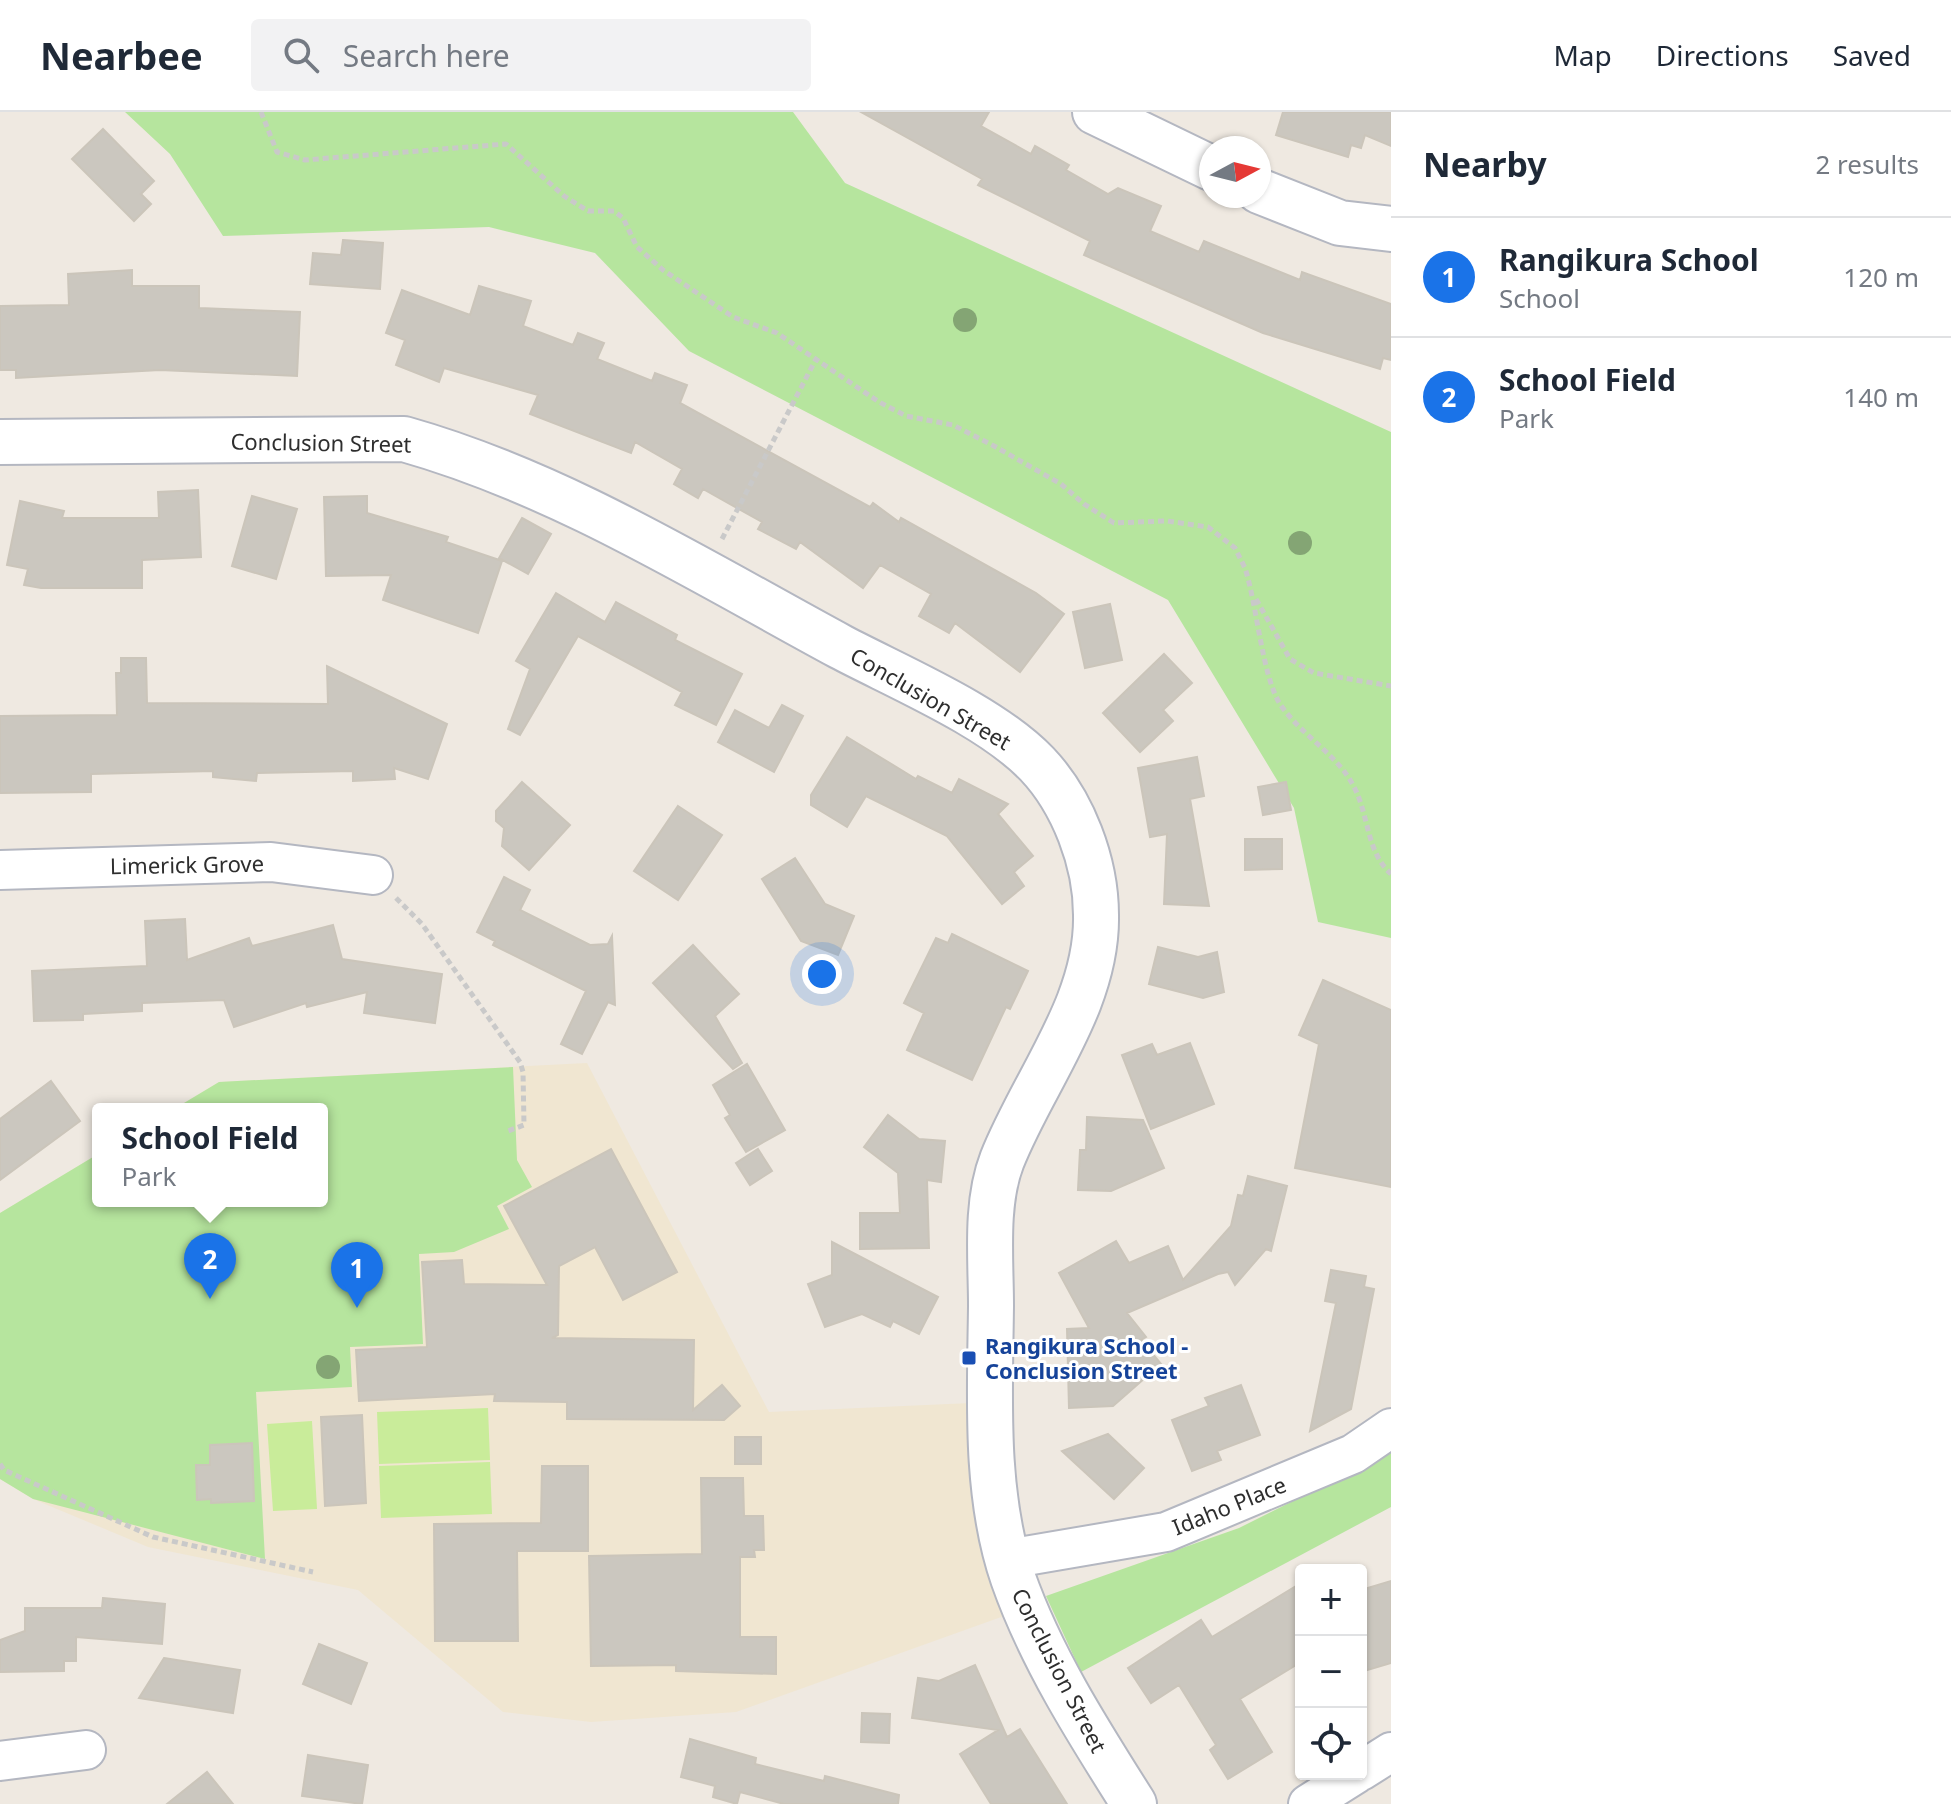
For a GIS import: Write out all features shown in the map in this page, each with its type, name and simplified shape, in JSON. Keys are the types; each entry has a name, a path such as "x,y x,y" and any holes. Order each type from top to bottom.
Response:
{"street":[{"path":"1095,112 1199,162"},
{"path":"1271,196 1340,223 1391,229"},
{"name":"Conclusion Street","path":"0,442 404,439 448,451 567,501 706,571 958,708 1016,746 1037,764 1076,822 1093,886 1096,915 1083,993 1000,1166 991,1218 993,1456 1013,1579 1051,1663 1134,1804"},
{"name":"Limerick Grove","path":"0,870 271,862 373,875"},
{"name":"Idaho Place","path":"1008,1559 1166,1532 1353,1454 1391,1428"},
{"path":"0,1761 86,1750"},
{"path":"1367,1767 1391,1752"},
{"path":"1308,1804 1346,1780"}],"path":[{"path":"261,112 277,152 305,160 506,144 564,196 588,211 614,211 623,218 637,247 663,270 733,317 777,333 879,402 906,416 953,425 1061,484 1114,523 1167,521 1200,524 1217,531 1235,548 1254,595 1290,659 1314,673 1391,686"},
{"path":"706,571 816,359"},
{"path":"1254,595 1278,701 1296,725 1338,762 1350,781 1375,852 1391,874"},
{"path":"373,875 422,924 520,1062 524,1125 508,1131"},
{"path":"0,1464 4,1470 153,1537 313,1572"}],"shaded area":[{"path":"587,1063 769,1412 971,1403 1004,1616 736,1712 591,1722 503,1712 358,1590 148,1547 33,1499 0,1479 0,1213 92,1158 92,1207 328,1207 328,1103 184,1103 219,1082"}],"green space":[{"path":"125,112 793,112 845,183 1391,432 1391,938 1318,922 1294,808 1168,600 689,351 595,253 489,227 223,236 170,154"},
{"path":"513,1067 517,1160 532,1187 497,1206 509,1229 454,1252 419,1254 423,1344 350,1347 352,1387 256,1392 265,1559 33,1499 0,1479 0,1213 92,1158 92,1207 328,1207 328,1103 184,1103 219,1082"},
{"path":"488,1408 490,1460 379,1464 377,1412"},
{"path":"312,1421 317,1509 273,1511 267,1424"},
{"path":"1391,1452 1391,1507 1081,1672 1046,1596 1239,1528"},
{"path":"490,1462 492,1514 381,1518 379,1466"}],"building":[{"path":"861,112 989,112 981,126 1031,154 1035,146 1069,165 1066,170 1108,194 1118,188 1161,206 1150,231 1199,252 1204,241 1300,280 1302,272 1391,304 1391,360 1383,358 1380,369 1263,333 1084,255 1090,241 978,185 982,179"},
{"path":"1283,112 1391,112 1391,146 1365,135 1361,148 1351,145 1348,157 1276,135"},
{"path":"103,129 154,181 141,194 151,204 134,221 72,159"},
{"path":"343,240 383,243 380,289 310,284 313,253 341,255"},
{"path":"132,270 132,286 199,286 199,308 300,312 297,376 160,370 16,378 16,370 0,370 0,306 69,305 68,274"},
{"path":"479,286 531,301 523,326 573,345 578,333 604,343 597,359 652,381 655,373 687,385 680,403 870,507 873,503 899,522 901,518 1036,593 1064,614 1020,672 955,623 949,633 919,616 931,594 880,565 863,588 800,542 796,549 758,529 762,522 703,489 698,498 674,484 682,469 635,442 631,453 530,414 538,395 444,368 439,382 396,365 405,340 386,333 402,290 470,315"},
{"path":"198,490 201,557 142,560 142,588 41,588 24,585 28,569 7,565 20,501 64,511 62,518 159,518 158,492"},
{"path":"252,496 297,509 276,579 232,566"},
{"path":"367,496 367,513 448,537 446,542 502,561 478,633 383,600 391,575 326,576 324,497"},
{"path":"522,518 551,534 528,574 499,558"},
{"path":"556,593 605,622 616,602 677,635 675,640 742,674 716,725 675,705 682,692 578,636 520,735 508,729 530,669 516,661"},
{"path":"1110,604 1122,660 1085,668 1073,612"},
{"path":"1164,654 1192,683 1163,710 1173,721 1140,752 1103,713"},
{"path":"121,658 146,658 147,703 328,704 327,666 447,724 428,779 394,768 395,779 353,781 353,771 257,773 256,781 213,777 213,771 91,774 91,792 0,793 0,716 117,715 116,673 121,673"},
{"path":"782,705 803,716 774,772 718,742 735,710 769,728"},
{"path":"847,737 916,779 918,776 952,793 959,779 1008,804 998,814 1033,856 1014,872 1024,886 1002,904 947,836 866,796 847,827 811,805 811,795"},
{"path":"1197,757 1204,796 1190,799 1209,906 1164,904 1167,834 1150,837 1138,768"},
{"path":"522,782 570,825 529,870 502,846 504,828 496,821 496,811"},
{"path":"1286,782 1291,810 1263,815 1258,787"},
{"path":"678,806 722,835 678,900 634,871"},
{"path":"1245,839 1282,839 1282,869 1245,870"},
{"path":"795,858 825,904 854,916 838,955 801,941 762,879"},
{"path":"504,877 530,890 520,910 590,945 608,944 612,936 615,1005 608,1002 582,1054 561,1044 586,991 493,945 495,941 477,932"},
{"path":"185,919 187,960 249,938 252,946 333,925 342,959 442,974 435,1023 364,1013 367,992 307,1007 306,1003 234,1027 224,1000 142,1003 142,1011 83,1014 83,1020 34,1021 32,971 147,966 145,921"},
{"path":"952,934 1028,971 1010,1009 1006,1007 972,1080 907,1050 924,1013 904,1003 936,938 948,943"},
{"path":"693,945 739,994 715,1016 742,1063 733,1069 653,983"},
{"path":"1158,947 1198,957 1217,952 1224,992 1203,998 1149,984"},
{"path":"1323,980 1391,1010 1391,1187 1295,1168 1319,1044 1299,1035"},
{"path":"1190,1043 1214,1104 1151,1129 1122,1055 1152,1044 1157,1055"},
{"path":"747,1064 785,1130 746,1152 725,1118 730,1115 713,1085"},
{"path":"51,1081 80,1121 0,1180 0,1119"},
{"path":"888,1115 919,1139 945,1141 941,1182 927,1180 929,1248 860,1249 860,1213 900,1213 898,1173 864,1147"},
{"path":"1087,1117 1143,1120 1164,1168 1111,1191 1078,1190 1080,1150 1086,1150"},
{"path":"611,1149 677,1272 623,1300 595,1247 559,1266 558,1335 552,1338 694,1340 693,1410 722,1385 740,1406 724,1420 567,1419 567,1402 494,1401 495,1394 359,1401 356,1350 427,1347 422,1262 462,1260 464,1284 547,1285 504,1206"},
{"path":"758,1149 772,1171 750,1185 736,1163"},
{"path":"1248,1176 1287,1186 1271,1251 1266,1249 1235,1285 1228,1272 1218,1274 1127,1313 1146,1337 1141,1340 1161,1364 1113,1406 1069,1408 1067,1329 1089,1328 1059,1273 1116,1241 1129,1263 1168,1246 1183,1280 1231,1226 1238,1195 1243,1196"},
{"path":"832,1242 938,1297 919,1334 893,1321 890,1327 862,1314 825,1327 808,1284 832,1275"},
{"path":"1331,1270 1366,1276 1364,1287 1374,1289 1351,1409 1310,1431 1336,1303 1325,1301"},
{"path":"1241,1385 1260,1435 1217,1451 1221,1460 1192,1471 1172,1420 1209,1406 1205,1398"},
{"path":"362,1415 366,1503 325,1506 321,1417"},
{"path":"1108,1434 1144,1468 1114,1499 1062,1451"},
{"path":"735,1437 761,1437 761,1464 735,1464"},
{"path":"252,1443 254,1501 211,1503 211,1499 197,1500 196,1465 210,1465 210,1445"},
{"path":"542,1466 588,1466 588,1551 517,1551 518,1641 435,1641 434,1524 541,1523"},
{"path":"701,1478 743,1478 744,1516 763,1516 764,1550 754,1550 755,1557 740,1557 740,1637 776,1637 776,1674 676,1671 676,1665 591,1666 589,1556 702,1554"},
{"path":"1391,1581 1391,1663 1367,1670 1367,1636 1367,1588"},
{"path":"1295,1587 1295,1666 1240,1699 1272,1752 1228,1779 1210,1750 1216,1745 1179,1685 1151,1703 1128,1668 1201,1620 1212,1637"},
{"path":"103,1598 165,1604 162,1644 76,1637 76,1661 64,1661 64,1671 0,1672 0,1640 25,1631 25,1608 102,1608"},
{"path":"319,1644 367,1663 351,1704 303,1684"},
{"path":"164,1658 240,1670 233,1713 139,1698"},
{"path":"975,1665 1007,1737 1020,1729 1067,1804 991,1804 960,1754 998,1730 912,1718 918,1678 939,1681"},
{"path":"862,1713 890,1714 889,1743 861,1742"},
{"path":"690,1739 756,1758 755,1764 824,1781 825,1776 899,1795 898,1804 784,1804 740,1792 737,1804 713,1797 715,1786 681,1777"},
{"path":"308,1755 368,1765 362,1804 302,1796"},
{"path":"207,1772 233,1804 167,1804"}],"place":[{"name":"School Field","path":"210,1299"},
{"name":"Rangikura School","path":"357,1308"},
{"name":"Rangikura School - Conclusion Street","path":"969,1358"}]}
